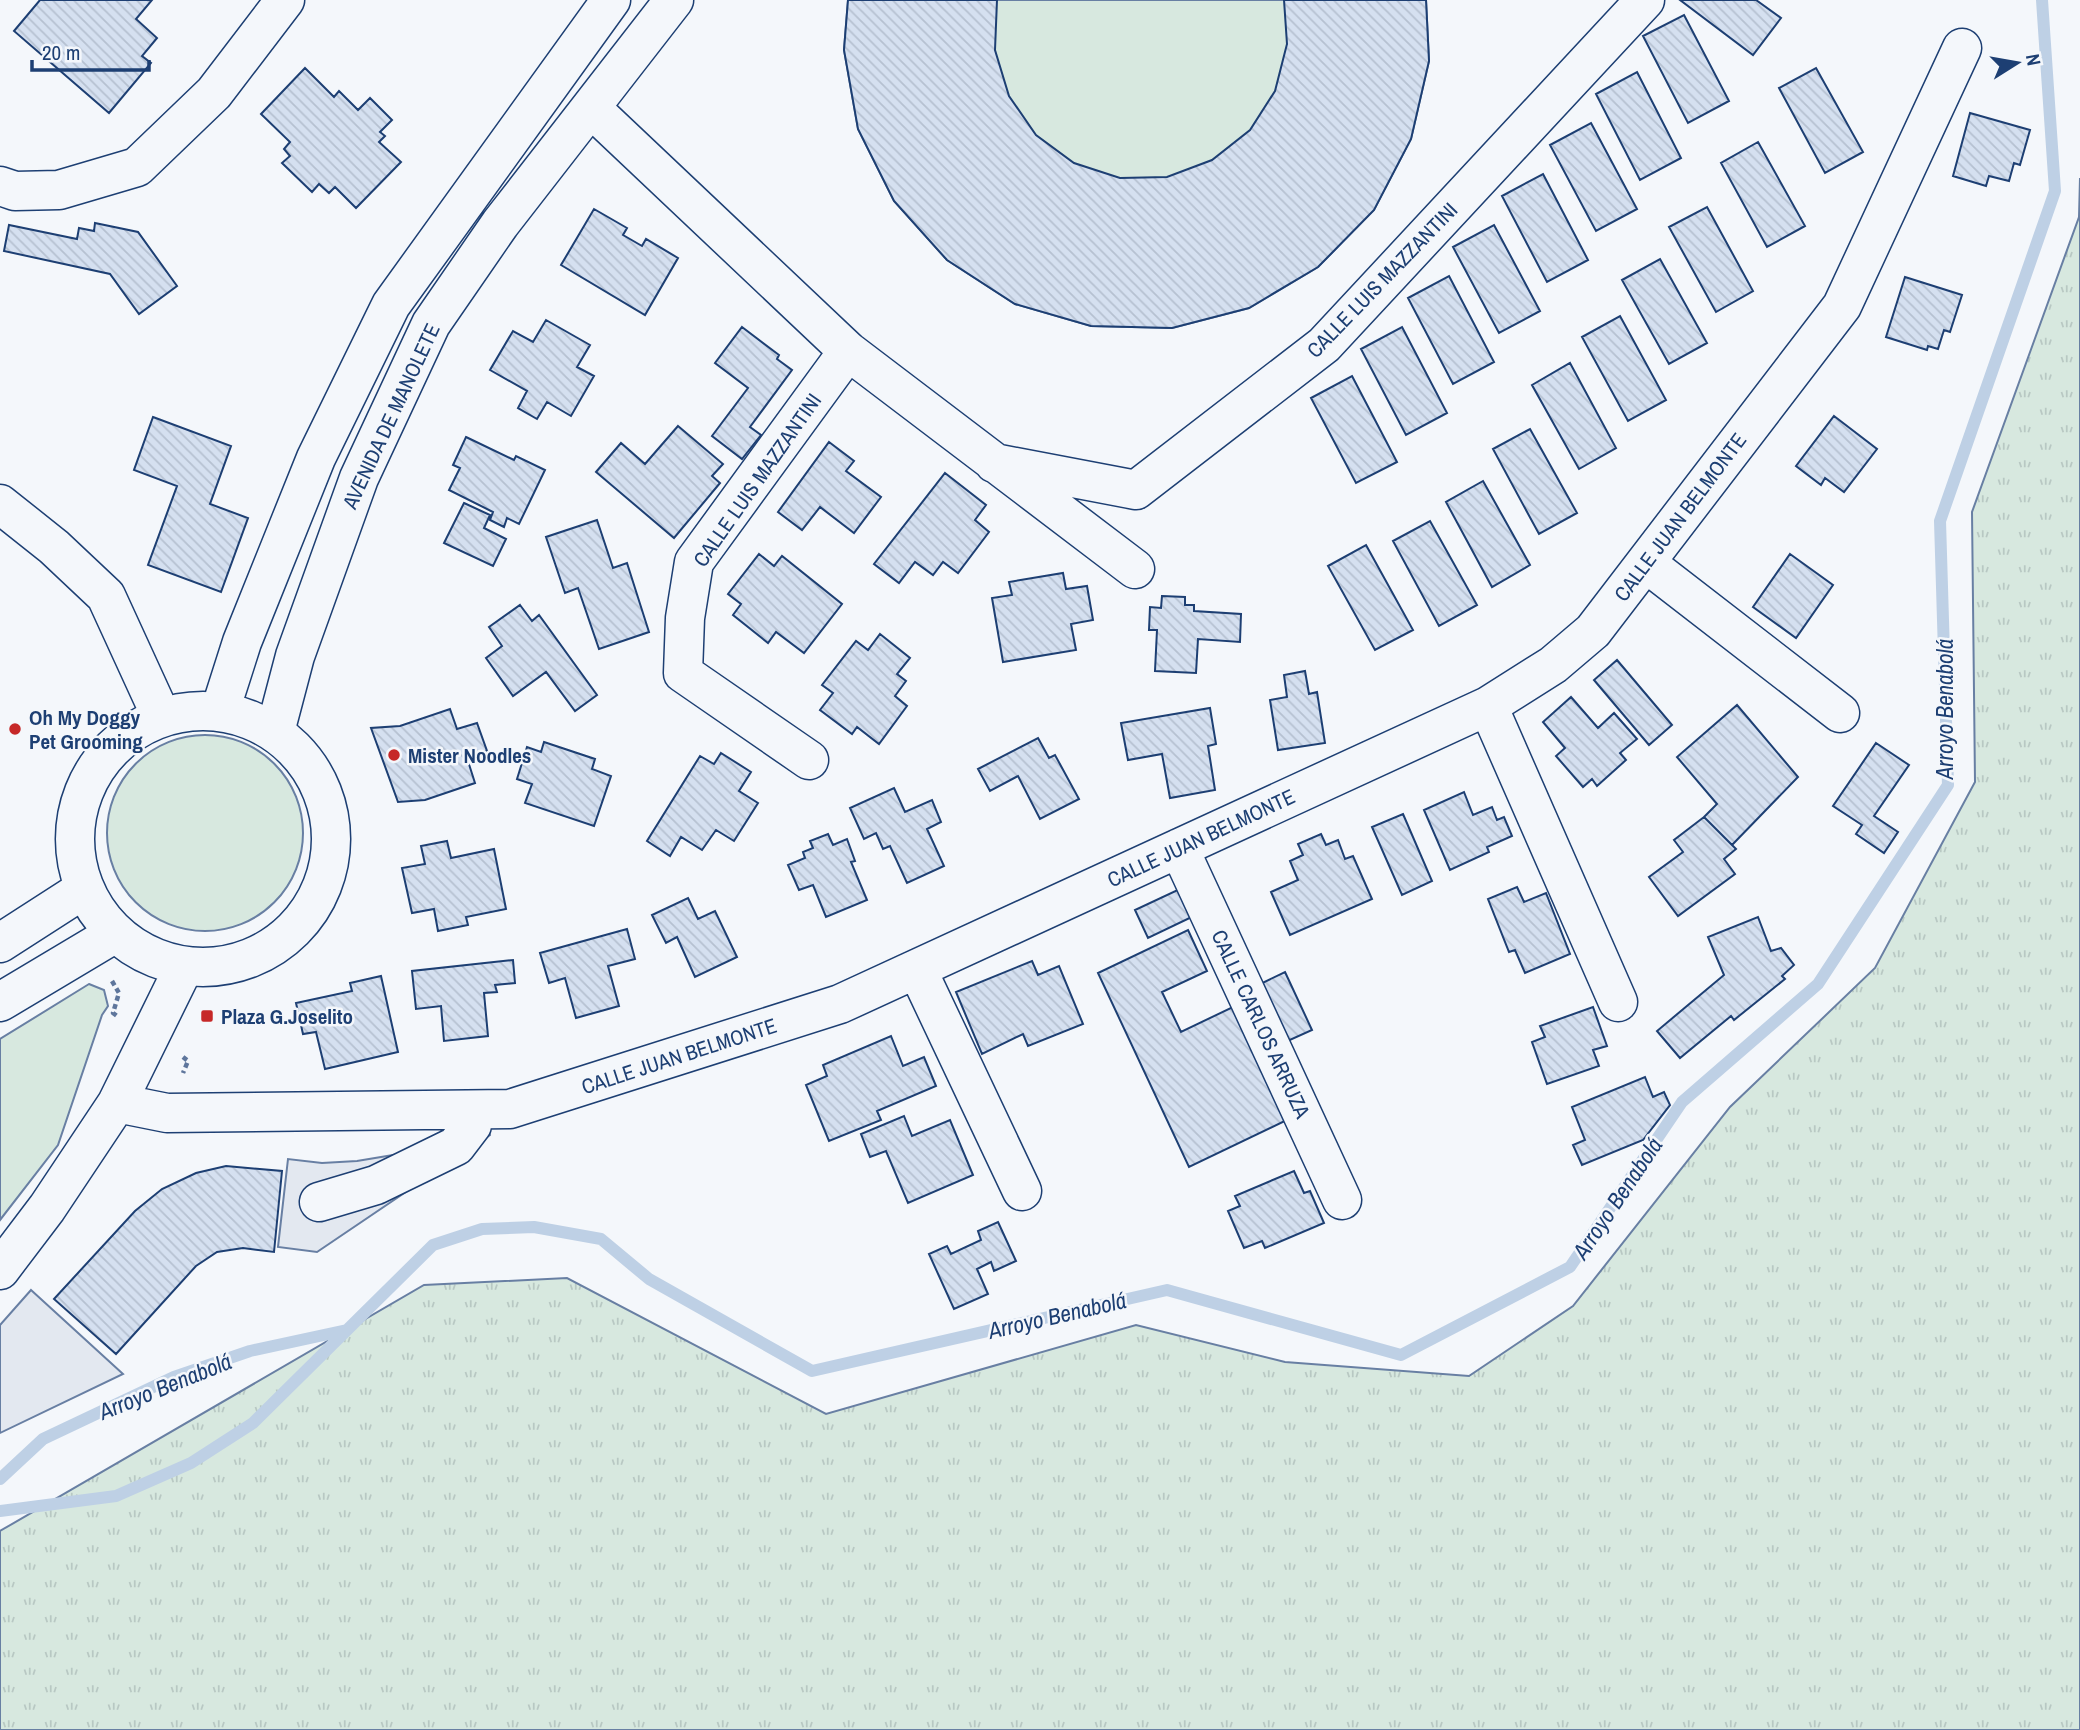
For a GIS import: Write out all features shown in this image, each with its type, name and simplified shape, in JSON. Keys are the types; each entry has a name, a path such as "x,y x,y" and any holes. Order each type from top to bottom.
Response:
{"main road":[{"path":"0,186 15,191 59,190 136,167 214,93 285,0"},
{"path":"220,711 242,642 316,458 391,305 611,0"},
{"name":"AVENIDA DE MANOLETE","path":"275,732 295,656 359,478 431,324 500,223 674,0"},
{"name":"CALLE LUIS MAZZANTINI","path":"994,463 1136,490 1324,345 1645,0"},
{"name":"CALLE JUAN BELMONTE","path":"117,1103 167,1112 510,1109 839,1004 1488,706 1553,665 1593,631 1842,306 1962,48"},
{"name":"CALLE LUIS MAZZANTINI","path":"591,108 848,351 1135,569"},
{"name":"CALLE LUIS MAZZANTINI","path":"809,760 682,673 685,618 694,562 848,351"},
{"path":"0,504 54,547 106,596 139,661 162,716"},
{"path":"1646,563 1840,713"},
{"path":"1488,706 1618,1002"},
{"path":"190,710 220,711 249,718 275,732 306,762 326,800 332,843 323,886 301,923 268,951 228,966 184,967 147,956 114,933 97,913 84,889 74,848 78,806 95,767 124,736 162,716 190,710"},
{"name":"CALLE CARLOS ARRUZA","path":"1179,848 1342,1200"},
{"path":"0,943 84,889"},
{"path":"0,1002 114,933"},
{"path":"0,1270 47,1208 117,1103 184,967"},
{"path":"917,969 1022,1191"},
{"path":"319,1202 376,1185 456,1146 472,1125 472,1110"}],"green space":[{"path":"848,0 1426,0 1429,61 1411,139 1374,210 1318,267 1249,308 1172,328 1091,326 1015,304 947,260 894,201 858,129 844,50"},
{"path":"2080,178 2080,1730 0,1730 0,1531 424,1285 567,1278 826,1414 1136,1325 1285,1362 1469,1376 1573,1306 1730,1107 1875,968 1975,782 1972,512 2079,217"},
{"path":"205,735 242,743 274,764 295,796 303,833 295,870 274,902 242,923 205,931 168,923 136,902 115,870 107,833 115,796 136,764 168,743"},
{"path":"89,984 104,990 108,1006 102,1015 58,1145 0,1220 0,1039"}],"shaded area":[{"path":"488,1125 490,1135 317,1252 278,1247 288,1159 322,1163 357,1161 411,1152"},
{"path":"31,1290 123,1374 0,1433 0,1325"}],"building":[{"path":"40,0 152,0 136,19 157,38 142,56 151,63 109,113 14,31"},
{"path":"848,0 997,0 995,50 1009,96 1036,135 1074,163 1120,178 1167,177 1212,160 1250,130 1275,91 1287,44 1284,0 1426,0 1429,61 1411,139 1374,210 1318,267 1249,308 1172,328 1091,326 1015,304 947,260 894,201 858,129 844,50"},
{"path":"1680,0 1756,0 1781,18 1753,55"},
{"path":"1684,15 1729,101 1688,123 1643,36"},
{"path":"305,68 334,97 339,91 358,110 370,98 392,120 380,132 385,136 379,142 401,162 356,208 335,187 329,193 319,184 312,192 282,163 290,156 284,149 290,142 261,114"},
{"path":"1816,68 1863,152 1825,173 1779,88"},
{"path":"1637,72 1681,158 1640,180 1596,94"},
{"path":"1970,113 2030,130 2020,165 2014,163 2009,181 1989,176 1986,186 1953,176"},
{"path":"1591,123 1637,209 1596,231 1550,145"},
{"path":"1758,142 1805,226 1767,247 1721,163"},
{"path":"1543,174 1588,260 1547,282 1502,196"},
{"path":"1707,207 1753,291 1716,312 1669,227"},
{"path":"594,209 627,228 623,235 642,246 646,239 678,258 645,315 561,265"},
{"path":"95,223 138,232 177,286 139,314 110,274 4,251 9,225 77,239 79,228 94,231"},
{"path":"1494,225 1540,311 1499,333 1453,247"},
{"path":"1660,259 1707,343 1669,364 1622,280"},
{"path":"1449,276 1494,362 1453,384 1408,298"},
{"path":"1905,277 1962,295 1950,332 1944,330 1938,349 1928,346 1927,350 1886,337"},
{"path":"1620,316 1666,400 1628,421 1582,337"},
{"path":"546,320 590,345 577,367 594,376 571,416 547,402 537,419 518,408 527,391 490,370 513,331 533,342"},
{"path":"742,327 779,355 777,359 792,370 750,427 761,435 742,459 712,436 748,388 715,363"},
{"path":"1402,327 1447,413 1406,435 1361,349"},
{"path":"1570,363 1616,448 1579,469 1532,385"},
{"path":"1352,376 1397,462 1356,483 1311,398"},
{"path":"1834,416 1877,449 1844,492 1825,478 1821,485 1796,466"},
{"path":"153,417 231,446 210,504 248,518 221,592 148,565 177,486 134,470"},
{"path":"678,426 723,464 712,476 720,483 674,538 596,472 621,443 645,464"},
{"path":"1530,429 1577,513 1539,534 1493,449"},
{"path":"466,437 514,460 516,456 545,470 519,524 507,518 504,527 490,520 493,512 449,490 460,468 453,465"},
{"path":"829,442 854,461 846,471 881,497 854,533 820,507 802,530 778,512"},
{"path":"945,473 986,505 975,520 989,532 958,573 943,562 933,575 915,562 899,583 874,564"},
{"path":"1483,481 1530,565 1492,587 1446,502"},
{"path":"464,503 490,515 484,528 506,539 493,566 444,543"},
{"path":"597,520 613,568 627,563 649,632 599,649 578,588 565,593 546,537"},
{"path":"1430,521 1477,605 1439,626 1393,541"},
{"path":"1366,545 1413,630 1375,650 1328,566"},
{"path":"759,554 774,566 782,556 842,604 804,653 776,632 768,643 733,615 741,604 728,594"},
{"path":"1790,554 1833,585 1796,638 1753,607"},
{"path":"1063,573 1066,589 1087,586 1093,620 1071,624 1076,650 1003,662 992,598 1012,595 1009,582"},
{"path":"1162,596 1185,597 1185,605 1194,605 1194,611 1241,614 1240,642 1198,639 1196,673 1155,671 1157,630 1149,630 1150,607 1161,608"},
{"path":"520,605 532,621 539,615 597,695 575,711 546,672 513,696 486,658 502,646 489,627"},
{"path":"880,634 910,658 897,674 906,681 895,696 907,706 879,744 857,727 852,734 820,710 833,693 822,685 856,641 868,650"},
{"path":"1617,660 1672,725 1649,745 1594,680"},
{"path":"1305,671 1309,694 1317,692 1325,743 1278,750 1270,700 1287,697 1284,675"},
{"path":"1571,697 1598,728 1614,713 1637,739 1620,753 1626,760 1597,786 1592,779 1583,787 1556,756 1565,748 1543,722"},
{"path":"1737,705 1798,777 1732,845 1704,817 1717,804 1677,757"},
{"path":"1210,708 1216,744 1208,746 1215,790 1170,798 1162,754 1128,760 1121,723"},
{"path":"450,709 457,729 477,723 487,751 467,758 475,783 425,800 398,802 371,728 400,726"},
{"path":"1038,738 1049,758 1055,755 1079,799 1040,819 1018,776 990,791 978,769"},
{"path":"544,742 595,759 592,769 611,776 594,826 525,803 532,784 517,779 527,747 541,752"},
{"path":"1876,743 1909,765 1874,816 1898,832 1884,853 1856,834 1862,825 1833,806"},
{"path":"721,753 751,772 739,791 758,803 734,841 716,830 702,850 681,837 670,856 647,841 700,756 714,764"},
{"path":"894,788 905,812 932,800 941,822 927,829 944,866 907,883 890,846 883,849 876,833 864,839 850,808"},
{"path":"1464,792 1473,815 1492,807 1497,820 1504,817 1512,836 1487,847 1489,852 1450,870 1424,810"},
{"path":"1403,814 1432,881 1402,895 1372,827"},
{"path":"1704,817 1736,849 1724,859 1735,874 1678,916 1649,877 1683,852 1674,840"},
{"path":"828,834 833,845 847,839 855,861 851,862 867,900 826,917 813,885 799,890 788,865 805,858 803,852 813,848 810,841"},
{"path":"1321,834 1326,845 1338,840 1345,859 1353,856 1372,899 1290,935 1271,892 1298,880 1290,861 1303,855 1298,844"},
{"path":"447,841 451,858 494,849 506,909 466,917 468,925 438,931 434,909 412,913 402,868 425,864 421,846"},
{"path":"1184,887 1198,914 1148,938 1135,910"},
{"path":"1517,887 1524,902 1546,893 1570,954 1525,973 1515,950 1509,952 1488,899"},
{"path":"688,898 698,919 715,911 737,957 695,977 677,937 666,943 652,915"},
{"path":"1758,917 1771,951 1781,948 1794,965 1782,976 1785,979 1734,1020 1731,1016 1680,1058 1657,1031 1724,975 1708,937"},
{"path":"627,929 635,959 608,966 619,1006 576,1018 565,978 549,983 540,953"},
{"path":"1188,930 1207,971 1162,992 1181,1032 1237,1005 1291,1118 1189,1167 1098,973"},
{"path":"513,960 515,983 495,985 497,992 484,993 488,1036 444,1041 441,1006 416,1009 412,971"},
{"path":"1032,961 1038,975 1059,966 1083,1024 1028,1046 1023,1034 982,1054 956,992"},
{"path":"1285,972 1312,1030 1281,1044 1254,987"},
{"path":"381,976 398,1052 325,1069 316,1032 303,1034 296,1003 352,991 350,983"},
{"path":"1593,1007 1607,1046 1593,1050 1599,1066 1547,1084 1532,1042 1545,1037 1540,1026"},
{"path":"891,1036 903,1066 924,1057 936,1086 877,1111 881,1120 829,1141 806,1085 827,1076 823,1065"},
{"path":"1645,1077 1653,1097 1664,1092 1670,1105 1643,1140 1582,1165 1573,1145 1585,1140 1572,1107"},
{"path":"904,1116 912,1136 950,1120 973,1175 908,1203 886,1151 870,1157 861,1134"},
{"path":"226,1166 282,1171 274,1252 243,1248 217,1252 196,1266 116,1354 54,1299 135,1211 162,1189 196,1173"},
{"path":"1294,1171 1304,1193 1310,1191 1324,1223 1265,1248 1262,1241 1244,1248 1228,1211 1240,1206 1235,1196"},
{"path":"998,1222 1016,1261 994,1271 991,1262 977,1269 988,1294 954,1309 929,1254 947,1246 951,1254 981,1240 978,1231"}],"waterway":[{"name":"Arroyo Benabolá","path":"0,1511 116,1496 191,1463 253,1423 433,1245 482,1229 534,1227 601,1239 649,1279 812,1371 1167,1290 1401,1355 1570,1267 1682,1102 1818,984 1948,785 1940,521 2055,191 2042,0"},
{"name":"Arroyo Benabolá","path":"0,1479 43,1439 174,1377 250,1351 347,1330"}],"place":[{"name":"Oh My Doggy Pet Grooming","path":"15,729"},
{"name":"Mister Noodles","path":"394,755"},
{"name":"Plaza G.Joselito","path":"207,1016"}]}
